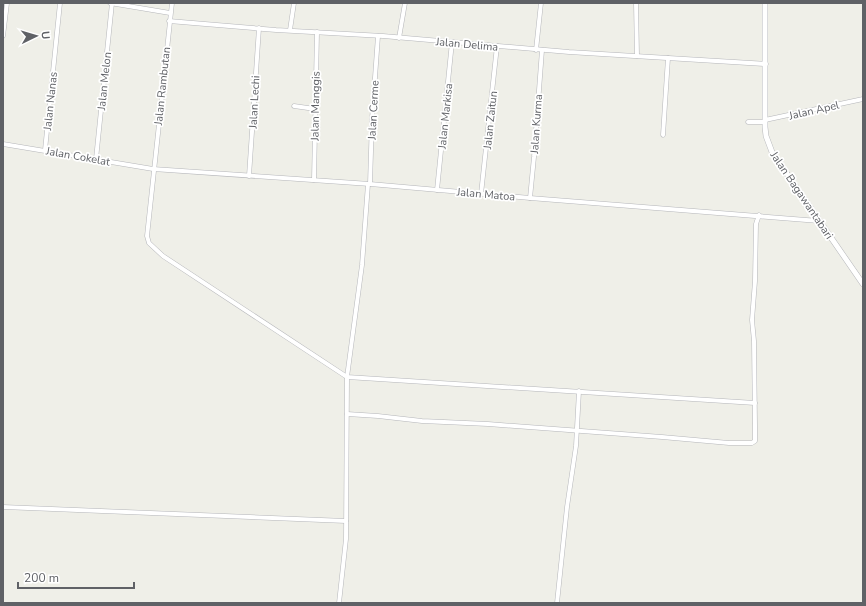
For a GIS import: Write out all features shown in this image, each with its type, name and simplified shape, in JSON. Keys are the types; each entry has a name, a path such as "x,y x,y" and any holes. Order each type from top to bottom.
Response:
{"street":[{"path":"3,36 7,3"},
{"name":"Jalan Nanas","path":"45,150 60,3"},
{"path":"111,3 170,13"},
{"name":"Jalan Melon","path":"96,159 111,3"},
{"name":"Jalan Rambutan","path":"172,3 153,169 147,236 148,240 154,249 188,274 347,377"},
{"path":"290,30 294,3"},
{"path":"399,38 405,3"},
{"path":"536,50 541,3"},
{"path":"636,3 637,56"},
{"name":"Jalan Bagawantabari","path":"765,3 766,136 772,152 863,284"},
{"name":"Jalan Delima","path":"169,21 378,36 536,50 766,64"},
{"name":"Jalan Lechi","path":"249,176 259,28"},
{"name":"Jalan Manggis","path":"314,180 317,32"},
{"name":"Jalan Cerme","path":"339,603 346,521 347,377 362,265 369,184 378,36"},
{"name":"Jalan Markisa","path":"437,190 452,42"},
{"name":"Jalan Zaitun","path":"481,194 498,46"},
{"name":"Jalan Kurma","path":"530,198 542,50"},
{"path":"663,135 668,58"},
{"name":"Jalan Apel","path":"748,122 765,121 863,99"},
{"path":"294,106 315,109"},
{"name":"Jalan Cokelat","path":"3,144 153,169"},
{"name":"Jalan Matoa","path":"153,169 369,184 819,220"},
{"path":"347,414 422,421 577,430 729,443 752,443 754,441 756,426 754,341 752,320 755,281 756,224 759,216"},
{"path":"347,377 755,403"},
{"path":"557,603 577,430 579,391"},
{"path":"3,507 346,521"}]}
